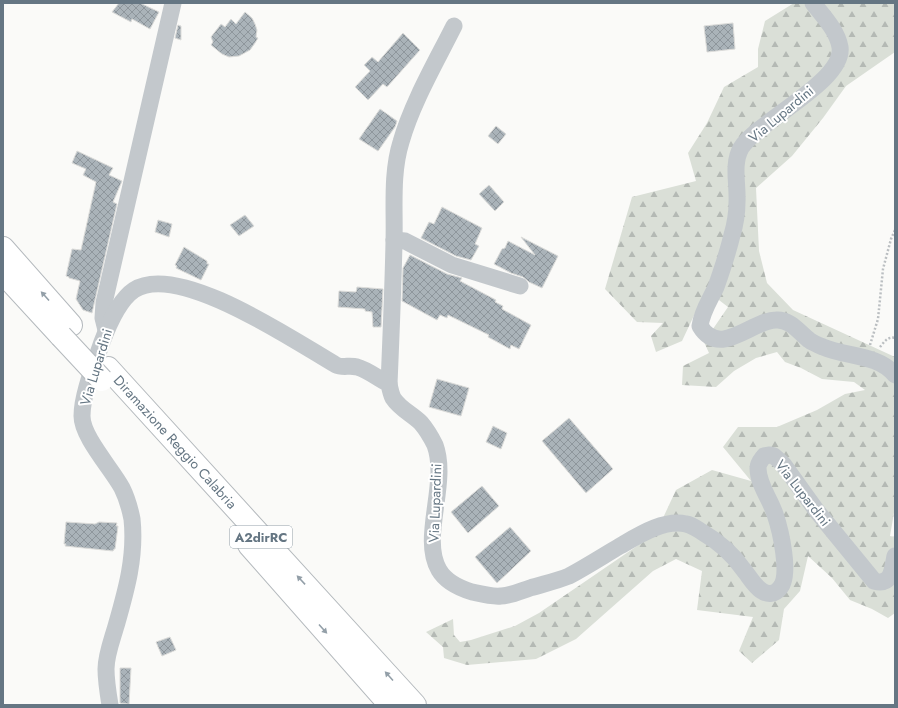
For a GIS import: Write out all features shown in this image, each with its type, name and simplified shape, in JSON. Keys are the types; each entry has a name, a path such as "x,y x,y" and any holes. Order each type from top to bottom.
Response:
{"highway":[{"name":"Diramazione Reggio Calabria","path":"4,249 66,331 415,705"},
{"name":"Diramazione Reggio Calabria","path":"3,273 66,331"},
{"name":"Diramazione Reggio Calabria","path":"105,374 390,705"}],"street":[{"path":"106,330 103,318 104,303 173,3"},
{"name":"Via Lupardini","path":"813,3 830,24 837,38 840,47 836,66 826,78 757,132 742,147 736,166 737,203 732,235 716,288 705,308 700,326 704,332 712,337 721,339 730,338 768,320 778,319 788,322 811,341 824,348 875,361 890,369 895,375"},
{"path":"389,384 394,199 396,166 400,142 419,98 454,26"},
{"path":"394,240 405,242 452,265 520,286"},
{"name":"Via Lupardini","path":"110,705 106,682 106,668 109,650 131,567 133,540 132,519 122,488 85,430 82,418 83,406 106,330 126,297 135,290 145,286 156,284 173,286 216,298 246,312 338,366 357,366 389,384 392,397 399,405 421,423 430,436 435,447 438,465 438,497 432,536 433,555 439,570 448,580 460,588 480,594 502,596 524,590 568,576 635,537 673,523 686,524 695,527 719,542 734,556 754,583 762,591 770,594 776,592 781,587 784,580 783,550 775,514 761,481 758,469 759,462 764,456 770,455 774,456 783,464 816,510 874,581 884,582 888,580 895,556"}],"path":[{"path":"866,358 878,319 883,269 895,230"}],"green space":[{"path":"794,3 895,3 895,52 846,86 823,118 792,156 756,188 759,251 767,283 793,310 895,357 895,507 890,536 895,537 895,613 888,618 872,609 850,600 832,578 808,556 800,591 784,609 779,640 752,663 739,651 753,617 697,610 702,571 676,559 653,571 576,639 536,659 467,665 444,658 443,647 426,632 453,619 454,635 460,642 515,626 539,613 656,533 676,490 712,470 751,481 723,447 738,427 777,427 817,410 845,394 865,390 854,382 822,379 801,368 785,362 777,352 756,358 734,371 716,387 682,385 683,366 709,353 704,342 728,307 706,290 682,341 656,352 651,336 663,323 637,322 605,289 632,197 696,181 688,153 707,123 724,87 758,67 758,49 765,21"}],"building":[{"path":"119,3 140,3 159,12 150,29 132,19 131,22 112,12"},
{"path":"245,12 252,18 255,24 257,30 256,37 258,38 250,50 239,56 229,57 222,54 211,45 213,42 211,37 221,24 225,27 231,19 236,24"},
{"path":"733,23 735,49 707,52 704,26"},
{"path":"178,25 181,26 181,40 175,38"},
{"path":"403,33 420,50 387,87 383,84 368,100 355,87 370,71 364,65 372,57 378,62"},
{"path":"380,109 397,121 395,127 378,151 359,139"},
{"path":"496,126 506,134 498,144 488,136"},
{"path":"77,151 113,168 109,175 122,181 113,202 117,204 92,313 83,310 76,299 80,281 66,276 72,249 81,250 96,182 83,175 86,169 72,163"},
{"path":"489,185 504,202 495,211 479,194"},
{"path":"442,207 482,228 475,244 479,246 471,260 456,256 421,238 429,222 434,224"},
{"path":"245,215 254,226 239,236 230,225"},
{"path":"158,220 172,224 169,237 155,232"},
{"path":"521,237 558,256 542,288 529,282 523,277 511,273 494,264 508,241 535,255"},
{"path":"184,247 207,261 207,264 209,264 201,280 176,268 177,266 175,265"},
{"path":"410,255 447,274 462,278 460,281 496,300 495,302 503,306 502,309 531,325 519,349 511,345 510,349 488,337 489,335 448,315 447,318 440,315 437,320 402,301 403,268"},
{"path":"357,287 383,289 381,327 373,327 372,312 365,311 365,309 338,307 339,291 356,292"},
{"path":"437,379 469,388 461,416 429,407"},
{"path":"569,418 613,469 586,493 542,441"},
{"path":"493,426 507,433 501,449 486,442"},
{"path":"482,486 499,506 468,533 451,512"},
{"path":"66,522 95,524 99,522 117,523 116,526 118,526 115,549 113,551 65,546"},
{"path":"510,527 531,551 497,583 475,557"},
{"path":"170,637 176,650 162,656 156,642"},
{"path":"120,668 131,668 129,704 120,703"}]}
